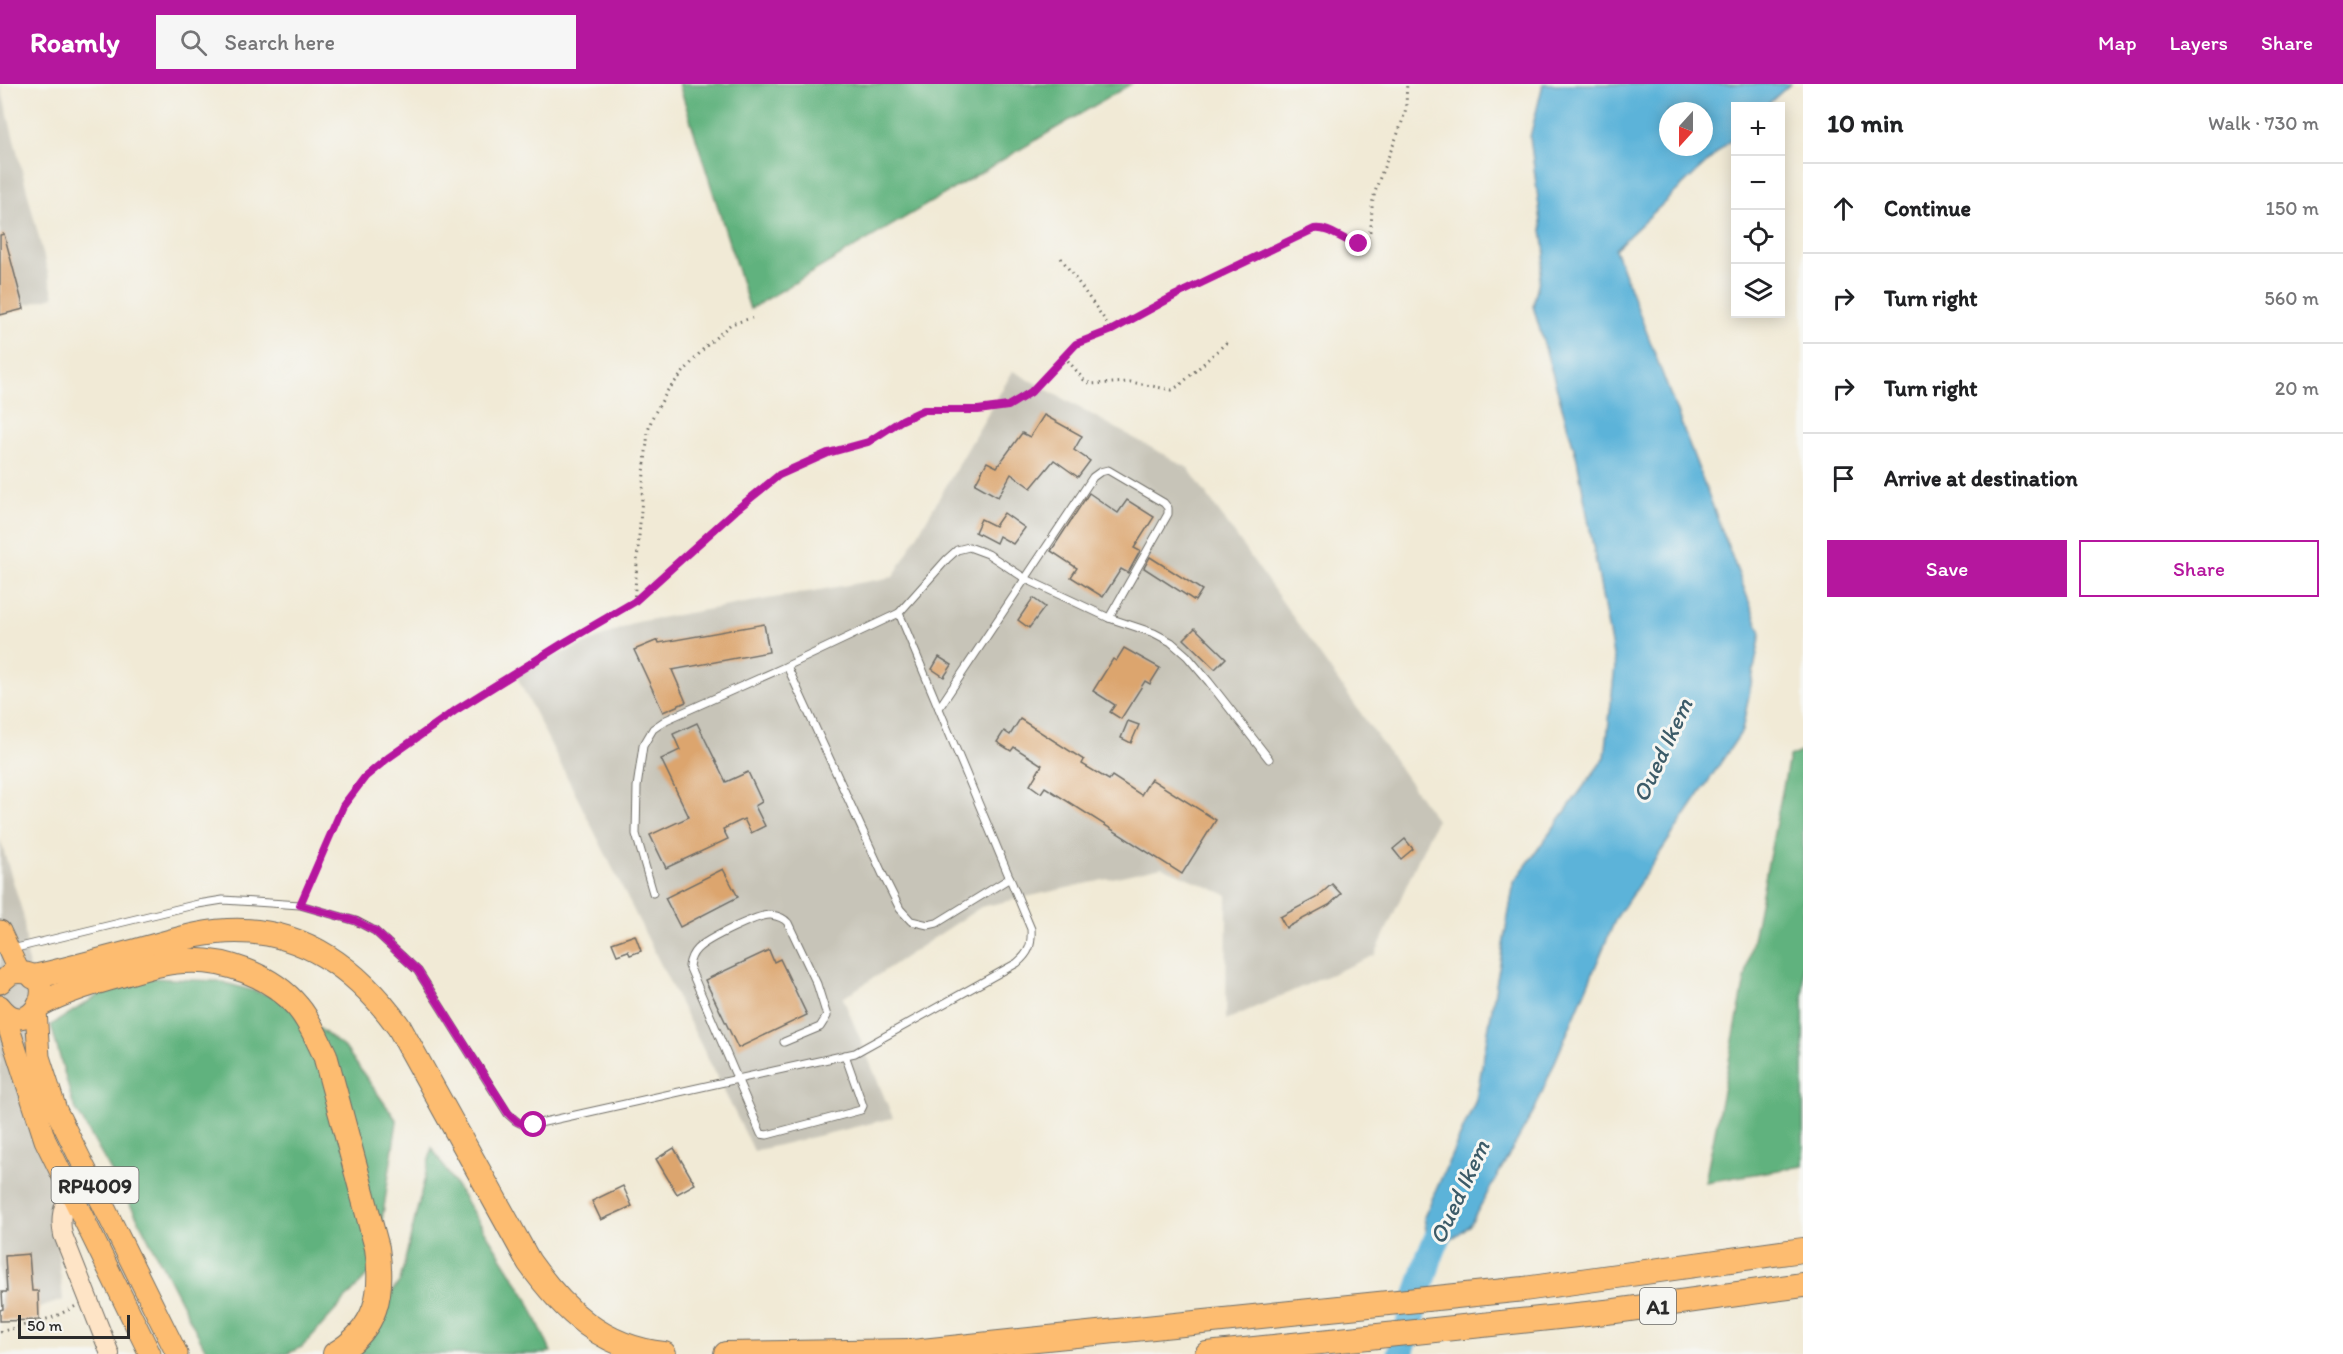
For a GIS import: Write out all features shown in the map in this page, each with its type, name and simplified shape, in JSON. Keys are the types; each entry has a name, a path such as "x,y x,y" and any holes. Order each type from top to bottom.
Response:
{"highway":[{"path":"27,974 198,934 231,931 256,931 285,937 310,946 333,959 358,979 382,1004 399,1027 529,1262 548,1288 568,1310 594,1331 618,1343 647,1352 664,1354"},
{"path":"38,1007 79,987 162,964 184,961 206,961 249,972 276,988 298,1006 325,1055 371,1226 381,1275 378,1302 366,1326 348,1346 335,1354"},
{"name":"A1","path":"893,1354 1524,1289 1803,1250"},
{"name":"A1","path":"1207,1354 1638,1308 1803,1285"},
{"path":"726,1354 921,1351"}],"main road":[{"name":"RP4009","path":"4,940 27,974 42,990 38,1007 39,1056 56,1110 177,1354"},
{"path":"0,983 6,976 27,974"},
{"name":"RP4009","path":"2,1008 9,1014 23,1017 38,1007"},
{"name":"RP4009","path":"2,1008 45,1140 150,1354"}],"street":[{"path":"70,1189 60,1221 63,1235 110,1354"}],"lane":[{"path":"939,708 1093,477 1108,470 1120,475 1164,503 1168,508 1168,514 1109,618"},
{"path":"653,893 634,824 643,746 653,729 666,720 899,614 947,558 957,550 969,547 988,554 1026,579 1109,618 1154,633 1171,642 1187,656 1269,759"},
{"path":"4,940 223,900 300,905 356,921 375,931 418,971 508,1113 516,1121 526,1126 845,1055 873,1045 1017,963 1027,955 1032,942 1031,929 899,614"},
{"path":"787,666 891,892 900,909 911,921 919,925 937,922 1010,878"},
{"path":"783,1042 820,1027 827,1016 826,1009 817,984 788,923 784,918 770,915 760,916 697,948 689,966 761,1134 767,1135 861,1110 863,1106 845,1055"}],"path":[{"path":"300,905 343,806 365,777 456,710 634,602 736,510 779,475 828,453 868,442 902,420 924,410 978,410 1008,406 1031,392 1048,377 1076,344 1112,330 1176,295 1314,229 1329,230 1351,243 1364,242 1368,238 1374,196 1405,110 1407,84"},
{"path":"1061,258 1112,330"},
{"path":"634,602 648,431 652,418 668,390 705,347 731,324 752,318"},
{"path":"1064,356 1084,380 1091,384 1131,382 1172,390 1227,342"},
{"path":"0,1332 54,1317 88,1300"}],"shaded area":[{"path":"0,84 54,297 0,312"},
{"path":"1013,371 1188,468 1436,820 1375,955 1226,1020 1227,895 1162,867 981,907 843,998 893,1118 754,1151 515,673 637,622 893,577"},
{"path":"0,839 23,914 63,1300 0,1321"}],"green space":[{"path":"679,84 1131,84 750,309"},
{"path":"1803,751 1803,1166 1705,1182 1789,757"},
{"path":"127,977 218,981 280,998 346,1049 397,1121 375,1267 302,1347 286,1354 208,1354 137,1217 73,1104 51,1025"},
{"path":"432,1148 526,1296 551,1352 539,1354 345,1354 400,1281"}],"water":[{"path":"1543,84 1790,84 1770,102 1731,102 1731,140 1615,249 1761,633 1742,731 1616,918 1535,1109 1469,1226 1430,1255 1424,1217 1476,1100 1514,882 1605,757 1615,666 1577,459 1533,306 1545,253 1530,137"}],"building":[{"path":"4,234 24,309 0,315 0,235"},
{"path":"1044,415 1082,436 1074,450 1090,461 1078,477 1054,460 1031,488 1011,474 998,497 975,484 987,462 997,467 1022,433 1030,437"},
{"path":"1089,493 1118,513 1127,500 1154,517 1134,548 1140,551 1128,573 1121,569 1103,597 1071,577 1077,568 1051,551"},
{"path":"1004,513 1025,528 1013,544 999,536 996,543 975,532 981,519 995,526"},
{"path":"1150,557 1202,590 1195,601 1144,568"},
{"path":"1033,598 1045,607 1029,628 1018,620"},
{"path":"764,624 769,652 672,670 686,702 663,712 634,650 658,640 659,643"},
{"path":"1195,628 1226,658 1215,669 1184,639"},
{"path":"1124,648 1160,668 1150,684 1145,681 1121,719 1110,712 1115,705 1093,691 1113,659 1116,661"},
{"path":"939,657 952,665 944,677 932,669"},
{"path":"1020,719 1084,760 1082,764 1109,780 1112,776 1141,795 1151,779 1216,820 1182,874 1045,787 1041,793 1030,785 1042,765 1014,747 1011,751 997,742 1004,731 1010,735"},
{"path":"1128,721 1139,725 1131,743 1121,738"},
{"path":"697,723 726,782 748,772 762,802 755,806 765,826 751,833 744,819 723,829 728,839 666,868 650,835 689,817 661,759 680,750 673,734"},
{"path":"1405,839 1413,849 1401,859 1393,849"},
{"path":"723,869 738,897 680,927 665,898"},
{"path":"1332,884 1341,894 1329,905 1286,928 1280,917 1316,898"},
{"path":"635,935 641,951 630,955 628,951 617,955 612,943"},
{"path":"769,950 774,962 780,959 807,1015 738,1048 705,980"},
{"path":"674,1148 695,1184 677,1194 656,1159"},
{"path":"623,1186 632,1206 601,1220 592,1201"},
{"path":"29,1254 32,1291 38,1291 39,1320 0,1321 0,1310 3,1309 2,1292 7,1292 5,1256"}],"waterway":[{"name":"Oued Ikem","path":"1400,1354 1430,1255 1445,1221"}],"route":[{"path":"534,1125 526,1126 516,1121 508,1113 418,971 375,931 356,921 300,905 343,806 365,777 456,710 634,602 736,510 779,475 828,453 868,442 902,420 924,410 978,410 1008,406 1031,392 1048,377 1076,344 1112,330 1176,295 1314,229 1329,230 1351,243 1359,244"}]}
